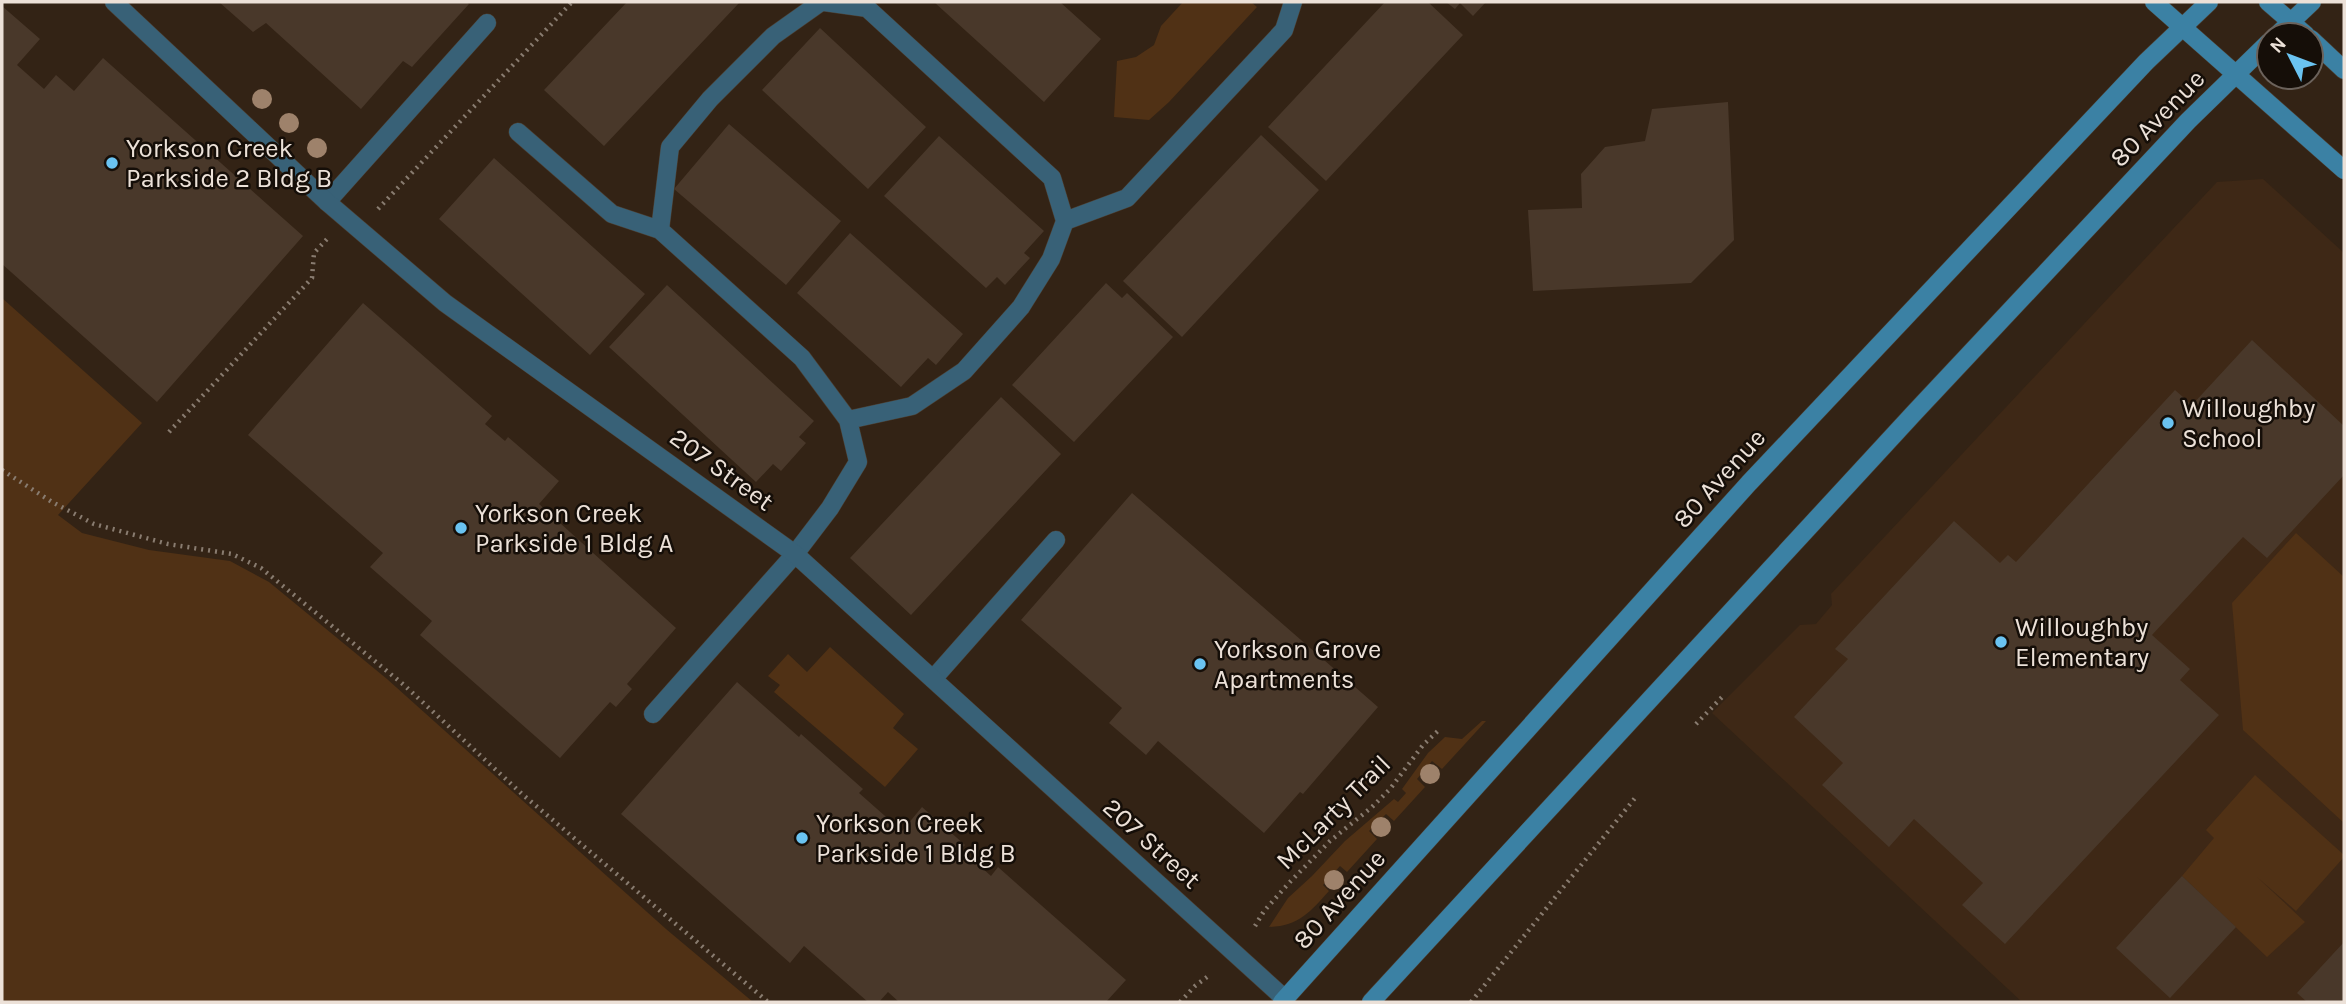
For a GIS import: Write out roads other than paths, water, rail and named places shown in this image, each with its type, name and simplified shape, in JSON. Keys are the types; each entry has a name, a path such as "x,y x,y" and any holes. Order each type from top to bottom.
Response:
{"main road":[{"path":"2154,2 2344,170"},
{"name":"80 Avenue","path":"1283,1001 1749,483 2146,62 2209,2"},
{"path":"2269,2 2291,21 2312,2"},
{"path":"2325,52 2344,70"},
{"name":"80 Avenue","path":"1371,1002 1887,442 2188,121 2255,56"}],"street":[{"name":"207 Street","path":"114,2 327,202 445,303 795,554 1283,1001"},
{"path":"660,230 670,147 710,99 773,36 823,2 846,3 867,8 1052,178 1065,220 1051,259 1021,307 964,370 912,406 848,420"},
{"path":"1065,220 1127,198 1284,30 1293,2"},
{"path":"327,202 486,23"},
{"path":"517,132 612,214 660,230 802,358 848,420 858,462 830,508 795,554 653,714"},
{"path":"933,679 1056,540"}],"place":[{"name":"Yorkson Creek Parkside 2 Bldg B","path":"112,163"},
{"name":"Willoughby School","path":"2168,423"},
{"name":"Yorkson Creek Parkside 1 Bldg A","path":"461,528"},
{"name":"Willoughby Elementary","path":"2001,642"},
{"name":"Yorkson Grove Apartments","path":"1200,664"},
{"name":"Yorkson Creek Parkside 1 Bldg B","path":"802,838"}]}
